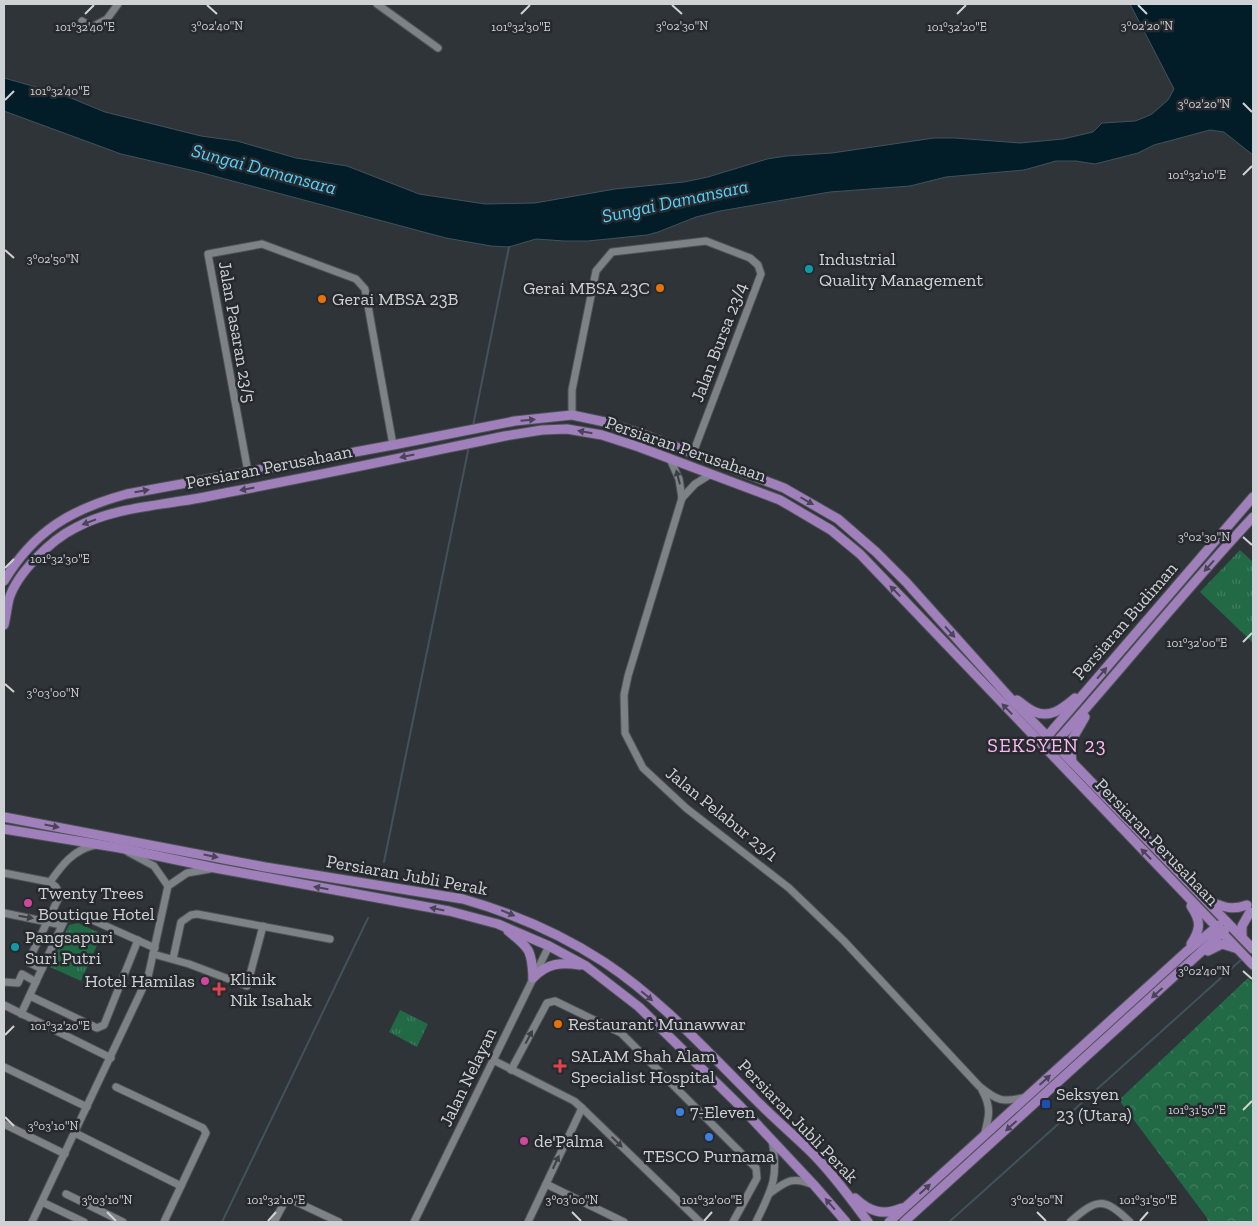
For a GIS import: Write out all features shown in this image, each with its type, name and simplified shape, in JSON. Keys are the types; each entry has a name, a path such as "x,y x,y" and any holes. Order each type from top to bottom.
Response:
{"main road":[{"name":"Persiaran Perusahaan","path":"4,581 21,555 44,532 68,516 109,499 127,494 515,421 572,415 605,422 784,488 838,519 894,569 1010,698 1044,740 1048,752 1252,964"},
{"name":"Persiaran Perusahaan","path":"4,625 9,598 15,587 34,560 51,544 75,528 131,509 274,484 454,446 542,430 567,429 602,435 670,458 780,500 831,530 860,554 1044,740 1055,744 1248,943"},
{"name":"Persiaran Budiman","path":"1044,740 1253,497"},
{"name":"Persiaran Budiman","path":"1048,752 1253,517"},
{"path":"1010,698 1033,711 1047,714 1058,711 1090,687"},
{"path":"1072,762 1070,743 1096,697"},
{"name":"Persiaran Jubli Perak","path":"4,817 265,867 462,899 495,908 539,927 576,945 605,963 686,1030 775,1119 813,1154 837,1181 868,1222"},
{"name":"Persiaran Jubli Perak","path":"4,829 120,848 449,912 498,924 550,946 586,966 639,1007 772,1140 846,1222"},
{"path":"1164,872 1193,909 1200,922 1198,934 1186,952"},
{"path":"1207,900 1228,908 1249,909 1242,926 1248,943"},
{"name":"Persiaran Perusahaan","path":"904,1222 1193,960 1228,922"},
{"path":"498,924 529,950 533,960 533,978"},
{"path":"539,927 548,935 550,946"},
{"name":"Persiaran Perusahaan","path":"889,1222 1186,952 1219,930"},
{"path":"1193,960 1222,944 1239,951"},
{"path":"533,978 540,971 555,964 568,963 586,966"},
{"path":"837,1181 870,1210 880,1212 894,1211 907,1206"},
{"path":"910,1222 916,1211"}],"street":[{"path":"82,21 92,27 107,19 118,4"},
{"path":"377,4 438,48"},
{"name":"Jalan Bursa 23/4","path":"572,415 572,390 596,270 612,252 706,241 750,258 758,265 761,274 693,453"},
{"name":"Jalan Pasaran 23/5","path":"248,472 208,254 262,244 356,279 365,289 393,445"},
{"name":"Jalan Pelabur 23/1","path":"670,458 679,479 682,498 628,676 624,695 625,733 643,768 686,808 789,888 844,941 979,1086 993,1097 1001,1100 1027,1097"},
{"name":"Jalan Pelabur 23/1","path":"682,498 695,484 711,474"},
{"path":"50,882 72,856 83,848 98,844"},
{"path":"120,848 154,866 168,886"},
{"path":"32,1222 148,977 168,886 187,873 215,868"},
{"path":"4,874 50,882 56,887 60,895 28,962 42,969"},
{"path":"4,913 62,925"},
{"path":"21,1014 65,919 79,914 138,940 154,951 173,960 189,964 247,986 263,926"},
{"path":"173,960 181,922 197,914 330,939"},
{"path":"30,996 97,1028 101,1028 104,1025 138,940"},
{"name":"Jalan Nelayan","path":"414,1222 550,946"},
{"path":"4,982 18,983 22,974 36,982"},
{"path":"511,1070 547,1003 556,1001 621,1033 756,1168 758,1178 733,1222"},
{"path":"4,1005 111,1058"},
{"path":"493,1060 574,1101 700,1222"},
{"path":"4,1067 88,1107"},
{"name":"Jalan Pelabur 23/1","path":"979,1086 987,1099 989,1107 989,1118 984,1136"},
{"path":"116,1087 203,1128 206,1133 164,1222"},
{"path":"528,1222 582,1108"},
{"path":"4,1124 65,1154"},
{"path":"75,1133 181,1186"},
{"path":"756,1222 770,1193 776,1173 772,1140"},
{"path":"770,1193 789,1180 801,1180 814,1185"},
{"path":"546,1184 624,1222"},
{"path":"66,1194 124,1222"},
{"path":"274,1222 284,1203 292,1200 337,1222"},
{"path":"42,1202 84,1222"},
{"path":"1070,1222 1083,1211 1098,1203 1108,1204 1115,1208 1130,1222"}],"green space":[{"path":"1240,550 1253,562 1253,643 1200,592"},
{"path":"78,923 102,934 81,981 50,967 69,925"},
{"path":"1248,978 1253,983 1253,1222 1208,1222 1207,1218 1119,1100"},
{"path":"400,1010 428,1024 417,1047 389,1032"}],"water":[{"name":"Sungai Damansara","path":"1130,4 1253,4 1253,155 1224,132 1210,130 1154,145 1138,153 1095,164 1076,161 1056,161 1024,170 946,177 910,186 830,192 720,211 696,217 647,235 588,241 536,239 509,247 491,246 446,238 199,172 121,154 4,111 4,78 61,94 105,112 201,136 237,141 296,158 347,166 419,194 485,204 535,203 615,189 684,182 708,177 767,159 786,156 832,153 934,138 1020,143 1063,139 1093,132 1102,123 1135,121 1152,114 1168,100 1174,89"}],"waterway":[{"path":"473,426 509,247"},
{"path":"384,862 469,446"},
{"path":"222,1222 368,918"},
{"path":"949,1222 1242,959"}],"place":[{"name":"Industrial Quality Management","path":"809,269"},
{"name":"Gerai MBSA 23C","path":"660,288"},
{"name":"Gerai MBSA 23B","path":"322,299"},
{"name":"Twenty Trees Boutique Hotel","path":"28,903"},
{"name":"Pangsapuri Suri Putri","path":"15,947"},
{"name":"Hotel Hamilas","path":"205,981"},
{"name":"Klinik Nik Isahak","path":"219,989"},
{"name":"Restaurant Munawwar","path":"558,1024"},
{"name":"SALAM Shah Alam Specialist Hospital","path":"560,1066"},
{"name":"Seksyen 23 (Utara)","path":"1046,1104"},
{"name":"7-Eleven","path":"680,1112"},
{"name":"TESCO Purnama","path":"709,1137"},
{"name":"de'Palma","path":"524,1141"}],"district":[{"name":"SEKSYEN 23","path":"1047,745"}]}
